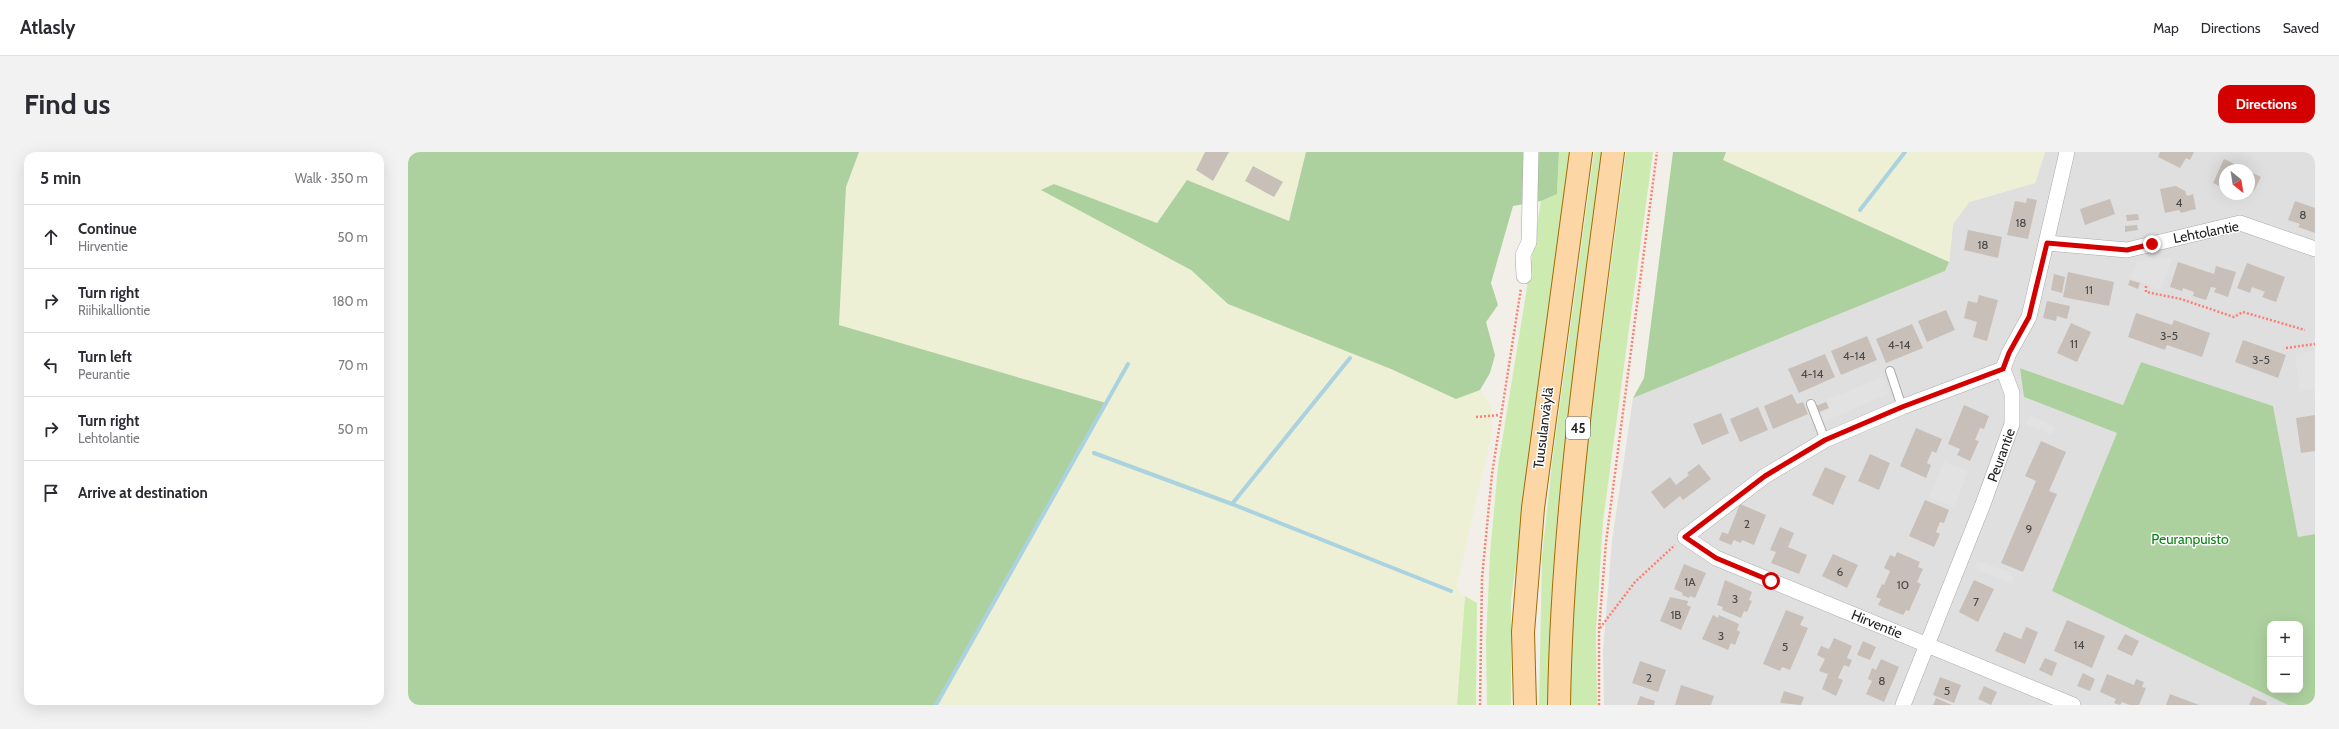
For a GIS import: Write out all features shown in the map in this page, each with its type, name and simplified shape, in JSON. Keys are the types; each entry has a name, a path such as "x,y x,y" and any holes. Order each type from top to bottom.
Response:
{"main road":[{"name":"Tuusulanväylä","path":"1525,705 1523,632 1533,508 1581,152"},
{"name":"45","path":"1559,705 1560,630 1568,511 1613,152"}],"street":[{"path":"1524,276 1523,255 1529,242 1531,152"},
{"path":"1685,537 1765,476 1825,440 1902,407 2003,369 2009,353 2029,317 2067,152"},
{"name":"Lehtolantie","path":"2047,243 2127,250 2240,223 2315,249"},
{"name":"Peurantie","path":"1903,705 1983,504 2012,424 2012,392 2003,369"},
{"name":"Hirventie","path":"1685,537 1716,558 2073,705"}],"lane":[{"path":"1890,371 1902,407"},
{"path":"1811,404 1825,440"}],"path":[{"path":"1599,705 1599,629 1606,542 1657,152"},
{"path":"1480,705 1482,578 1492,474 1500,415 1524,276"},
{"path":"2146,286 2146,292 2166,298 2181,299 2234,317 2243,312 2305,330"},
{"path":"2286,348 2315,344"},
{"path":"1476,417 1500,415"},
{"path":"1599,629 1635,582 1685,537"}],"shaded area":[{"path":"2045,152 2315,152 2315,534 2298,537 2273,406 2141,362 2123,405 2021,368 2024,397 2118,433 2052,591 2288,705 1604,705 1603,651 1612,541 1633,398 1945,271 1949,262 1953,224 1969,202 2035,183"},
{"path":"2172,258 2161,290 2131,278 2137,261"},
{"path":"2315,351 2315,396 2314,389 2300,391 2295,353"},
{"path":"1883,377 1890,393 1823,422 1820,414 1830,409 1826,400"},
{"path":"2030,415 2056,427 2052,435 2026,424"},
{"path":"1944,462 1968,472 1954,507 1929,497"},
{"path":"1975,560 2012,573 2013,584 1977,570"}],"green space":[{"path":"408,152 859,152 846,187 839,325 1106,403 936,705 408,705"},
{"path":"859,152 1306,152 1289,221 1187,180 1157,223 1054,184 1042,190 1191,270 1228,304 1391,369 1456,399 1480,390 1491,404 1492,433 1457,585 1461,595 1465,596 1457,705 936,705 1106,403 839,325 846,187"},
{"path":"1306,152 1559,152 1557,194 1541,201 1513,206 1491,283 1498,305 1486,322 1495,355 1490,373 1480,390 1456,399 1391,369 1228,304 1191,270 1041,190 1054,184 1157,223 1187,180 1289,221"},
{"path":"1559,152 1573,152 1511,600 1511,705 1487,705 1486,641 1490,554 1498,466 1541,201 1557,194"},
{"path":"1594,152 1605,152 1576,359 1559,497 1553,566 1549,705 1539,705 1542,557 1552,463"},
{"path":"1626,152 1653,152 1603,521 1596,630 1597,705 1569,705 1575,577 1582,483"},
{"path":"1673,152 1726,152 1723,160 1949,262 1945,271 1633,398 1644,378"},
{"path":"1726,152 2045,152 2035,183 1969,202 1953,224 1949,262 1722,160"},
{"name":"Peuranpuisto","path":"2141,362 2273,406 2298,537 2315,534 2315,705 2288,705 2052,591 2117,433 2024,397 2020,368 2123,405"},
{"path":"1465,596 1477,603 1476,705 1457,705"}],"building":[{"path":"1205,152 1229,152 1213,181 1196,170"},
{"path":"2160,152 2194,152 2190,160 2186,158 2180,168 2158,157"},
{"path":"2224,159 2234,164 2222,164"},
{"path":"1253,166 1283,182 1274,197 1245,181"},
{"path":"2219,170 2219,186 2213,183"},
{"path":"2255,174 2261,177 2255,189"},
{"path":"2176,186 2185,191 2187,196 2193,194 2196,209 2181,213 2179,210 2165,213 2160,189"},
{"path":"2027,198 2037,200 2028,239 2007,235 2015,201 2026,203"},
{"path":"2110,199 2115,214 2085,225 2080,209"},
{"path":"2295,201 2315,208 2315,233 2298,227 2300,224 2288,220"},
{"path":"2138,214 2139,220 2127,221 2126,215"},
{"path":"2137,225 2138,230 2125,232 2125,226"},
{"path":"1968,230 2002,237 1998,258 1964,250"},
{"path":"2178,262 2214,274 2216,266 2236,272 2228,297 2214,292 2216,288 2211,287 2206,300 2193,296 2194,292 2183,288 2182,291 2170,287"},
{"path":"2247,263 2285,277 2276,302 2262,297 2265,292 2252,287 2250,293 2237,288"},
{"path":"2068,272 2114,282 2109,306 2063,297"},
{"path":"2054,274 2065,277 2062,293 2051,290"},
{"path":"2130,280 2140,283 2138,289 2128,285"},
{"path":"1979,295 1998,300 1987,341 1973,337 1977,322 1964,318 1968,301 1977,303"},
{"path":"2047,301 2070,306 2067,319 2057,316 2056,321 2043,318"},
{"path":"1946,310 1955,330 1927,342 1918,321"},
{"path":"2136,313 2172,325 2174,320 2210,333 2202,357 2167,345 2165,350 2128,337"},
{"path":"2071,323 2091,332 2077,362 2057,353"},
{"path":"1912,324 1923,348 1886,363 1876,339"},
{"path":"1867,336 1877,360 1841,375 1831,351"},
{"path":"2243,340 2286,355 2278,378 2235,362"},
{"path":"1825,354 1835,377 1799,393 1788,369"},
{"path":"1792,394 1797,404 1803,402 1808,414 1773,429 1764,406"},
{"path":"1826,402 1829,408 1819,412 1816,406"},
{"path":"1964,405 1989,416 1984,429 1980,428 1975,440 1979,441 1970,461 1957,455 1960,449 1948,444"},
{"path":"1758,407 1768,430 1740,442 1730,419"},
{"path":"1721,413 1729,433 1702,445 1693,424"},
{"path":"2315,415 2315,451 2301,453 2296,418"},
{"path":"1916,428 1942,439 1936,453 1932,451 1927,463 1931,465 1926,478 1900,466"},
{"path":"2041,441 2066,452 2049,491 2057,494 2023,572 2001,563 2036,481 2025,476"},
{"path":"1870,454 1890,463 1879,490 1858,481"},
{"path":"1699,464 1711,479 1683,500 1680,496 1664,509 1651,492 1670,477 1676,485 1689,475 1687,473"},
{"path":"1825,467 1846,476 1833,505 1812,495"},
{"path":"1925,500 1949,510 1944,523 1940,522 1936,532 1940,534 1934,547 1909,536"},
{"path":"1740,504 1766,515 1754,545 1742,540 1741,543 1734,540 1731,545 1719,540 1722,532 1728,534"},
{"path":"1780,527 1794,533 1788,547 1807,555 1799,574 1771,563 1776,552 1770,550"},
{"path":"1897,552 1920,562 1918,567 1923,569 1917,582 1921,584 1909,611 1906,610 1903,615 1878,605 1881,599 1876,597 1882,584 1884,585 1890,571 1884,568 1890,555 1895,557"},
{"path":"1833,554 1858,565 1847,588 1822,576"},
{"path":"1684,564 1706,573 1695,598 1690,596 1689,598 1682,595 1683,593 1674,589"},
{"path":"1725,580 1752,592 1749,600 1752,601 1747,612 1744,611 1741,618 1722,610 1723,607 1717,605"},
{"path":"1974,580 1994,589 1978,622 1959,612"},
{"path":"1670,597 1688,601 1687,605 1691,607 1681,630 1660,621"},
{"path":"1786,610 1804,617 1800,625 1808,628 1790,670 1782,667 1780,671 1763,664"},
{"path":"1713,615 1718,618 1719,615 1739,624 1737,630 1740,632 1735,645 1731,643 1728,650 1702,639"},
{"path":"2067,620 2105,636 2092,668 2054,651"},
{"path":"2026,627 2038,632 2025,664 1995,651 2004,632 2021,639"},
{"path":"2125,634 2139,641 2132,656 2117,649"},
{"path":"1834,638 1852,646 1847,658 1852,660 1849,667 1844,665 1838,678 1843,680 1836,696 1822,689 1828,674 1819,671 1825,659 1817,655 1821,646 1829,649"},
{"path":"1863,641 1876,647 1870,660 1857,655"},
{"path":"2045,658 2057,663 2052,676 2039,670"},
{"path":"1881,659 1899,667 1884,702 1866,694 1872,681 1868,679 1872,668 1876,670"},
{"path":"1640,661 1666,670 1658,692 1632,683"},
{"path":"2083,673 2095,679 2090,691 2077,686"},
{"path":"2107,674 2134,685 2136,679 2144,682 2142,687 2146,688 2139,705 2130,705 2122,702 2120,705 2114,703 2116,699 2100,692"},
{"path":"1940,677 1961,685 1954,703 1933,695"},
{"path":"1681,685 1714,696 1711,705 1675,705"},
{"path":"1984,686 1997,692 1991,705 1978,699"},
{"path":"1784,691 1804,697 1801,705 1780,703"},
{"path":"2170,694 2199,705 2166,705"},
{"path":"1640,696 1655,701 1654,705 1637,705"},
{"path":"2253,696 2267,702 2266,705 2249,705"},
{"path":"1936,698 1952,705 1933,705"}],"waterway":[{"path":"1860,210 1905,152"},
{"path":"1232,504 1350,358"},
{"path":"936,705 1128,364"},
{"path":"1094,453 1232,504 1451,591"}],"route":[{"path":"1771,581 1716,558 1685,537 1765,476 1825,440 1902,407 2003,369 2009,353 2029,317 2047,243 2127,250 2152,244"}]}
